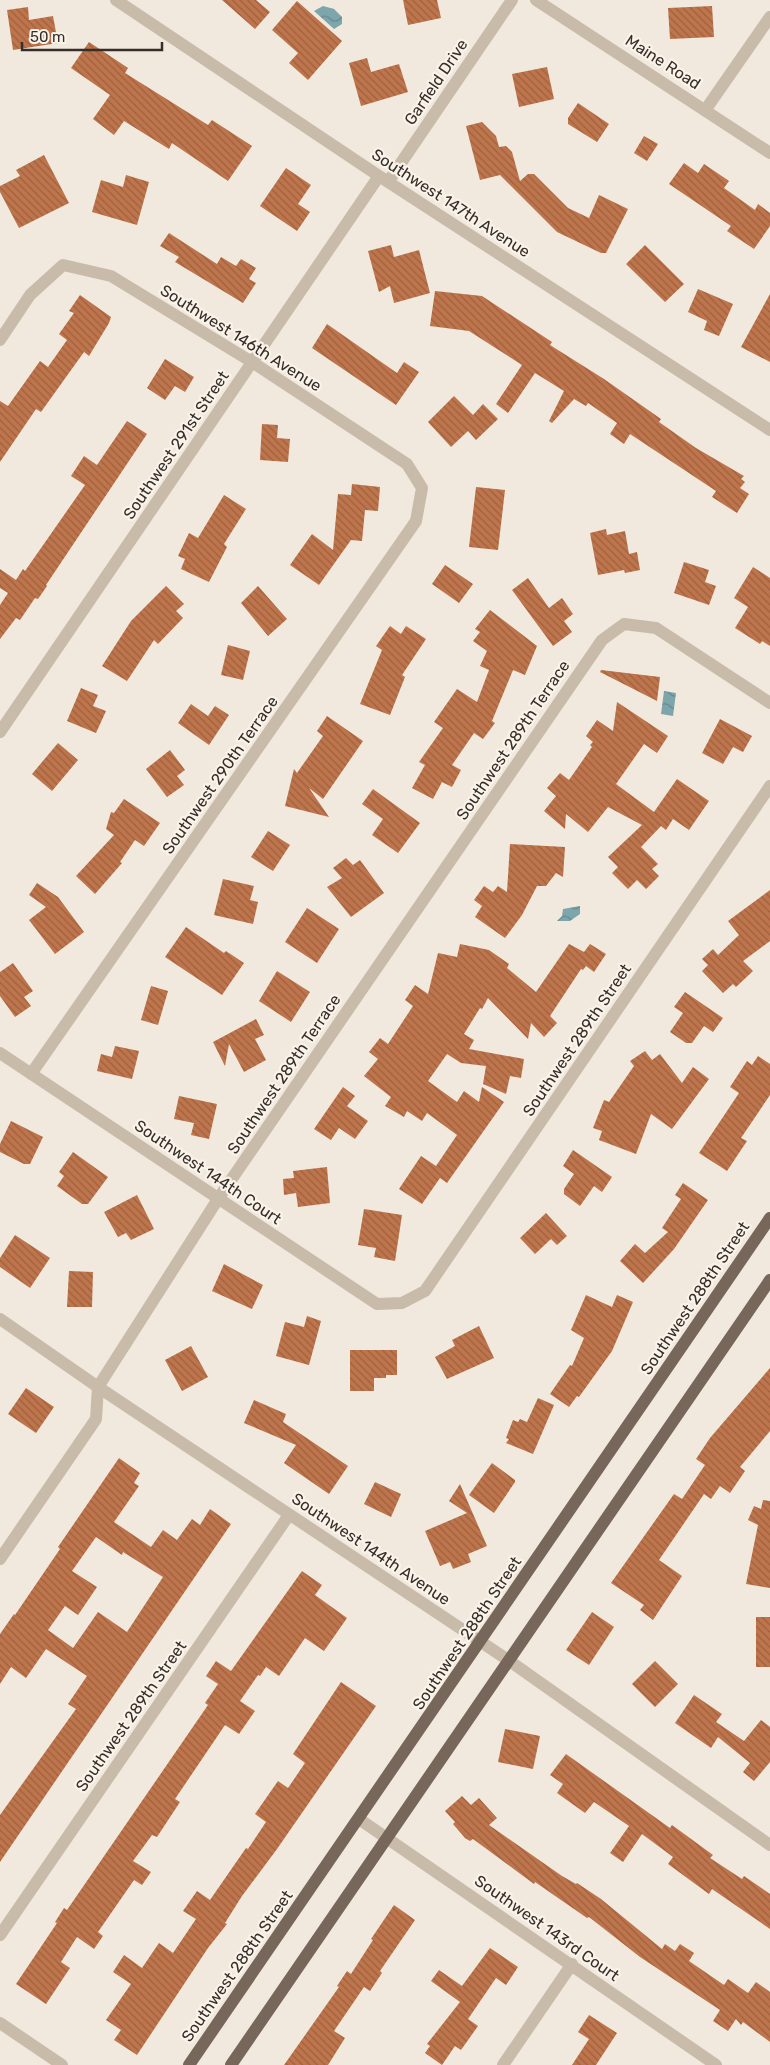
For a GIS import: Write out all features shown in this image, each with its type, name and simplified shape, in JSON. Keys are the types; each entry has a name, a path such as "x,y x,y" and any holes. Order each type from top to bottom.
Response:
{"main road":[{"name":"Southwest 288th Street","path":"189,2065 770,1218"},
{"path":"231,2065 770,1280"}],"street":[{"name":"Southwest 147th Avenue","path":"116,0 384,179 770,430"},
{"name":"Garfield Drive","path":"384,179 512,0"},
{"name":"Maine Road","path":"536,0 706,109 770,153"},
{"path":"706,109 770,17"},
{"name":"Southwest 291st Street","path":"0,732 252,362 384,179"},
{"name":"Southwest 146th Avenue","path":"0,340 30,295 63,265 111,276 252,362 407,464 422,488"},
{"name":"Southwest 290th Terrace","path":"31,1074 416,521 422,488"},
{"name":"Southwest 289th Terrace","path":"0,1559 96,1419 98,1387 218,1199 602,640 624,624 656,628 770,704"},
{"name":"Southwest 289th Street","path":"402,1303 425,1291 770,786"},
{"name":"Southwest 144th Court","path":"0,1053 377,1304 402,1303"},
{"name":"Southwest 144th Avenue","path":"0,1319 98,1387 508,1660 770,1845"},
{"name":"Southwest 289th Street","path":"0,1935 289,1514"},
{"name":"Southwest 143rd Court","path":"359,1818 716,2065"},
{"path":"503,2065 572,1964"},
{"path":"0,2023 62,2065"}],"water":[{"path":"323,6 334,9 342,17 342,24 334,29 314,11"},
{"path":"664,691 676,693 673,716 661,714"},
{"path":"580,906 580,914 570,921 557,921 562,916 563,909"}],"building":[{"path":"222,0 256,0 270,12 255,29"},
{"path":"403,0 437,0 441,18 408,25"},
{"path":"297,1 342,41 308,80 289,63 298,53 272,30"},
{"path":"712,6 714,37 670,39 668,8"},
{"path":"28,7 29,20 53,16 58,43 13,50 7,10"},
{"path":"89,42 128,68 125,73 208,125 212,120 252,146 228,181 172,143 169,149 124,121 114,135 93,119 110,95 71,68"},
{"path":"367,58 371,72 399,64 408,92 361,106 349,63"},
{"path":"547,67 554,99 519,107 512,74"},
{"path":"578,103 609,124 597,142 568,124 568,118"},
{"path":"482,122 496,136 499,147 506,146 512,152 520,181 528,174 534,174 568,208 589,218 599,195 628,209 606,253 601,253 557,232 500,175 480,180 466,126"},
{"path":"644,136 658,144 647,161 634,153"},
{"path":"44,155 69,203 19,228 0,192 0,186 20,176 16,170"},
{"path":"684,163 698,173 704,164 729,181 724,188 755,210 758,204 770,213 770,226 754,249 727,231 731,226 669,184"},
{"path":"286,168 311,185 298,204 310,212 297,231 260,206"},
{"path":"126,175 149,182 137,225 92,212 101,180 123,187"},
{"path":"169,233 217,264 221,257 236,266 241,259 256,268 249,279 256,283 243,303 175,262 179,257 160,246"},
{"path":"391,245 394,257 419,250 430,293 394,303 390,286 379,292 368,251"},
{"path":"645,245 684,284 665,302 626,264"},
{"path":"698,289 733,304 719,336 704,330 707,321 688,312"},
{"path":"435,291 482,296 552,342 550,345 604,379 661,419 659,422 696,448 744,476 741,479 745,482 740,488 749,494 737,513 712,497 716,491 630,434 624,444 610,434 617,423 588,403 586,406 574,399 552,423 549,421 564,391 535,373 508,413 496,404 522,365 469,331 430,326"},
{"path":"770,294 770,362 741,347"},
{"path":"80,295 111,317 109,323 89,356 84,352 41,412 36,409 0,462 0,401 8,406 40,361 48,367 67,340 59,334 74,313 69,311"},
{"path":"327,324 397,373 404,362 419,372 396,405 312,348"},
{"path":"165,359 194,377 185,392 175,386 165,400 147,388"},
{"path":"454,396 473,415 483,404 498,419 476,440 468,431 451,447 428,422"},
{"path":"127,421 147,434 38,599 35,598 20,620 16,618 0,639 0,605 8,593 0,588 0,569 16,580 23,569 25,571 85,485 71,476 84,456 97,465"},
{"path":"262,424 278,425 277,438 290,439 288,462 260,460"},
{"path":"352,484 380,487 378,511 365,510 362,541 351,540 319,585 290,565 312,534 333,550 338,494 351,495"},
{"path":"476,487 505,490 498,550 469,547"},
{"path":"224,495 246,509 224,544 227,547 209,582 181,569 185,559 178,556 189,533 198,538"},
{"path":"606,529 607,535 625,531 629,554 637,552 640,570 625,573 624,570 598,575 590,533"},
{"path":"684,562 709,570 705,582 716,586 709,605 674,593"},
{"path":"445,565 473,584 459,603 432,584"},
{"path":"753,567 770,578 770,646 762,641 760,644 735,628 748,607 734,598"},
{"path":"528,578 549,608 562,598 573,614 564,621 572,632 553,646 512,590"},
{"path":"166,586 184,604 176,611 183,618 158,644 154,640 127,681 102,666 131,621"},
{"path":"258,586 287,619 268,636 241,603"},
{"path":"490,610 537,646 525,675 513,670 492,721 495,723 483,739 474,733 452,765 461,770 452,787 442,782 433,799 412,788 425,765 419,762 443,728 434,722 457,689 477,702 489,670 480,666 487,651 473,641 480,632 475,629"},
{"path":"390,626 401,634 406,626 426,639 402,675 405,677 390,715 360,704 382,650 376,646"},
{"path":"228,645 250,651 243,680 221,675"},
{"path":"601,670 660,677 657,701 600,672"},
{"path":"81,688 98,695 93,706 106,711 96,733 67,721"},
{"path":"617,702 668,736 657,753 644,744 616,784 654,812 677,779 709,801 689,830 673,819 666,830 661,826 641,847 658,864 652,869 659,876 646,889 637,880 628,889 612,873 618,867 608,857 642,825 608,807 588,832 566,814 565,829 544,811 556,796 547,788 560,773 569,780 592,747 590,745 593,742 586,736 597,720 613,731"},
{"path":"191,704 208,716 215,706 229,715 209,745 178,723"},
{"path":"327,716 363,741 323,799 309,788 329,817 285,806 294,769 297,773 323,736 317,731"},
{"path":"720,719 752,736 743,752 733,747 723,764 702,753"},
{"path":"58,743 78,760 52,791 32,774"},
{"path":"170,750 185,770 177,776 184,785 167,797 146,769"},
{"path":"373,789 420,823 398,853 372,835 383,819 362,804"},
{"path":"124,799 160,823 144,846 135,840 120,862 122,863 95,894 76,876 114,835 106,829 111,812 114,813"},
{"path":"268,831 290,845 273,871 251,857"},
{"path":"510,844 565,847 563,877 556,873 546,886 537,886 522,915 505,938 475,917 482,906 474,900 484,886 493,892 498,886 507,892"},
{"path":"346,858 353,865 360,860 384,893 351,917 327,887 342,878 333,868"},
{"path":"223,879 254,886 250,900 258,902 253,924 214,915"},
{"path":"37,883 58,897 84,932 55,954 29,920 46,907 29,895"},
{"path":"770,890 770,941 743,961 753,971 736,987 733,984 723,993 702,971 708,965 702,959 713,949 718,955 739,935 728,921"},
{"path":"307,908 339,929 317,963 285,942"},
{"path":"186,927 224,953 226,951 244,963 222,995 165,957"},
{"path":"460,944 489,950 509,964 507,968 536,992 569,944 584,952 590,944 606,954 594,972 586,966 583,970 581,969 550,1016 557,1023 544,1037 531,1023 528,1039 488,998 482,1009 480,1008 464,1034 474,1040 469,1049 524,1059 521,1078 510,1076 506,1094 483,1084 486,1066 461,1063 447,1054 428,1081 457,1102 464,1091 479,1102 482,1087 504,1102 447,1183 440,1178 422,1204 399,1189 421,1156 436,1166 457,1135 427,1113 422,1121 407,1111 404,1117 385,1106 391,1097 364,1076 378,1059 369,1052 380,1038 388,1044 413,1006 405,1000 415,985 428,994 438,953 457,957"},
{"path":"13,963 33,991 24,997 31,1006 15,1017 0,996 0,972"},
{"path":"277,971 310,992 291,1022 259,1001"},
{"path":"151,986 168,991 158,1025 141,1020"},
{"path":"685,992 723,1018 713,1032 704,1026 692,1043 686,1043 670,1032 683,1013 674,1007"},
{"path":"256,1019 264,1035 255,1039 266,1060 244,1072 229,1044 225,1066 213,1042"},
{"path":"115,1046 139,1051 132,1079 97,1071 101,1054 112,1057"},
{"path":"645,1051 652,1060 660,1054 682,1083 693,1067 709,1079 672,1129 651,1114 636,1154 599,1140 602,1131 593,1128 604,1100 609,1102 634,1066 630,1061"},
{"path":"758,1056 770,1064 770,1095 741,1138 747,1141 727,1171 699,1153 739,1093 730,1087 747,1061 752,1065"},
{"path":"343,1087 355,1096 347,1106 368,1121 355,1139 339,1128 331,1140 314,1129"},
{"path":"179,1096 217,1104 209,1139 191,1135 194,1123 174,1119"},
{"path":"11,1121 43,1137 30,1164 24,1164 0,1152 0,1144"},
{"path":"573,1150 612,1177 602,1192 594,1186 580,1206 564,1194 564,1189 574,1174 563,1166"},
{"path":"73,1152 108,1177 88,1204 82,1204 57,1186 64,1176 59,1172"},
{"path":"327,1167 330,1203 298,1207 296,1193 284,1195 283,1179 294,1178 293,1171"},
{"path":"683,1183 708,1200 674,1249 643,1283 620,1261 635,1244 645,1253 668,1232 662,1228 681,1199 675,1195"},
{"path":"137,1195 154,1229 131,1240 126,1233 118,1237 104,1212"},
{"path":"364,1209 402,1215 395,1261 374,1257 376,1248 358,1245"},
{"path":"546,1213 567,1236 557,1245 551,1239 535,1254 520,1238"},
{"path":"15,1235 50,1258 30,1288 0,1267 0,1258"},
{"path":"224,1264 263,1285 252,1309 212,1291"},
{"path":"69,1271 93,1272 92,1307 67,1307"},
{"path":"586,1295 612,1307 617,1295 633,1302 612,1351 579,1397 577,1396 569,1407 550,1394 570,1365 572,1366 584,1338 571,1330"},
{"path":"307,1316 321,1321 309,1365 276,1356 285,1322 304,1327"},
{"path":"479,1326 494,1358 447,1379 435,1357 455,1346 452,1340"},
{"path":"191,1346 208,1377 182,1391 165,1360"},
{"path":"350,1350 397,1350 397,1375 386,1375 386,1378 374,1378 374,1391 350,1391"},
{"path":"770,1368 770,1431 740,1467 745,1471 730,1493 720,1486 711,1499 704,1494 659,1560 682,1576 653,1620 640,1610 644,1605 611,1583 674,1494 682,1499 705,1465 696,1459 710,1438"},
{"path":"26,1388 54,1407 36,1433 8,1414"},
{"path":"538,1398 554,1405 533,1454 506,1443 509,1439 506,1438 513,1420 518,1422 520,1419 527,1422"},
{"path":"254,1400 286,1414 283,1422 348,1466 329,1494 284,1463 296,1445 244,1423"},
{"path":"119,1458 140,1473 134,1483 139,1486 114,1522 151,1547 163,1530 177,1540 192,1519 200,1525 210,1509 231,1524 0,1862 0,1815 76,1709 68,1704 87,1676 46,1649 26,1678 11,1667 0,1684 0,1634 60,1549 58,1547","holes":["96,1537 122,1555 123,1552 163,1577 127,1632 98,1612 73,1648 48,1630 65,1606 78,1615 97,1587 72,1571"]},
{"path":"492,1463 515,1480 494,1513 469,1495"},
{"path":"375,1482 401,1494 391,1517 364,1504"},
{"path":"460,1484 487,1546 468,1554 471,1562 453,1569 450,1562 440,1566 425,1531 467,1513 449,1501"},
{"path":"763,1500 770,1501 770,1588 746,1584 758,1525 748,1520 754,1506 761,1509"},
{"path":"302,1571 322,1585 315,1595 347,1618 324,1651 305,1638 279,1676 266,1667 260,1676 258,1675 240,1701 255,1711 239,1734 225,1725 175,1799 180,1802 157,1837 152,1835 133,1861 151,1872 142,1885 134,1880 98,1932 103,1936 94,1949 77,1937 61,1962 70,1968 46,2004 16,1984 57,1923 55,1922 64,1908 67,1910 208,1705 205,1703 218,1684 206,1676 216,1661 231,1671"},
{"path":"592,1612 614,1627 589,1665 566,1650"},
{"path":"756,1617 770,1617 770,1667 756,1667"},
{"path":"655,1661 678,1684 655,1707 632,1684"},
{"path":"341,1682 376,1706 277,1849 242,1896 225,1923 227,1924 208,1948 137,2055 114,2040 121,2030 106,2020 131,1984 113,1972 124,1955 142,1968 159,1943 173,1953 196,1919 183,1911 197,1891 210,1900 246,1848 248,1849 266,1822 255,1814 278,1781 288,1788 305,1763 293,1754"},
{"path":"694,1695 722,1714 716,1722 744,1741 761,1720 770,1727 770,1762 754,1781 743,1772 750,1763 718,1737 711,1748 675,1723"},
{"path":"505,1729 540,1736 533,1769 498,1762"},
{"path":"566,1754 670,1828 672,1825 713,1855 710,1858 742,1879 744,1876 770,1894 770,1929 712,1889 709,1894 668,1864 673,1857 642,1834 623,1862 610,1853 629,1826 594,1802 585,1813 557,1793 563,1784 550,1775"},
{"path":"462,1796 471,1805 479,1798 497,1818 489,1825 562,1876 577,1883 601,1899 662,1949 665,1944 675,1951 680,1944 694,1953 689,1961 724,1985 728,1979 748,1993 756,1982 770,1992 770,2042 743,2022 741,2025 736,2019 728,2031 713,2021 720,2010 640,1957 589,1917 587,1918 535,1882 534,1884 473,1839 470,1841 465,1838 445,1811"},
{"path":"394,1905 415,1920 380,1971 382,1973 370,1991 364,1987 334,2031 345,2038 328,2065 284,2065 339,1987 337,1986 347,1971 351,1974 373,1940 371,1939"},
{"path":"490,1948 518,1967 506,1985 496,1978 468,2019 478,2026 461,2050 455,2046 442,2065 425,2053 430,2046 427,2044 460,2002 431,1981 439,1970 462,1986"},
{"path":"589,2015 617,2033 596,2065 572,2065 589,2039 578,2032"}]}
